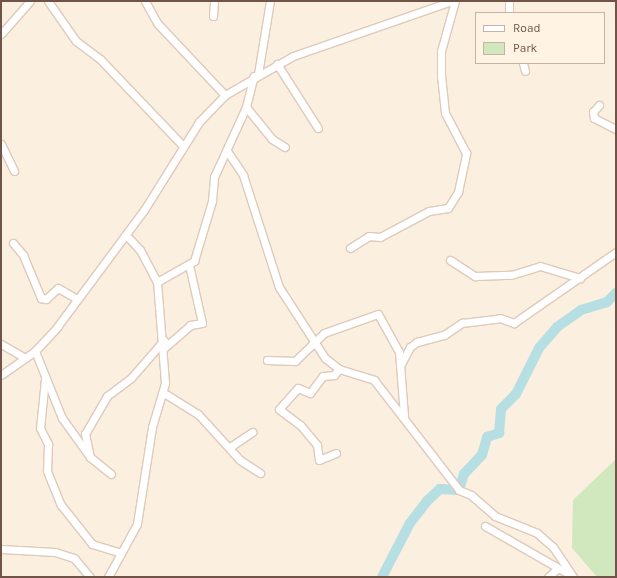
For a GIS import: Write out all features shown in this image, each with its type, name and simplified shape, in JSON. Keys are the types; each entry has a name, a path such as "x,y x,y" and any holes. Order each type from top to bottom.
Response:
{"street":[{"path":"1,34 30,1"},
{"path":"48,1 76,40 100,59 183,146"},
{"path":"145,1 158,24 226,95"},
{"path":"213,16 214,1"},
{"path":"157,282 194,261 212,201 214,177 246,107 256,75 270,1"},
{"path":"1,375 34,351 77,299 126,235 183,146 226,95 256,75 277,64 452,1"},
{"path":"350,248 369,236 380,237 428,211 448,208 458,192 466,153 445,113 441,76 441,51 455,1"},
{"path":"509,1 509,12"},
{"path":"277,64 318,128"},
{"path":"523,64 525,71"},
{"path":"599,105 593,112 594,118 616,129"},
{"path":"246,107 272,139 285,147"},
{"path":"1,144 14,171"},
{"path":"227,150 243,175 279,287 313,341 339,369 374,380 404,416 423,447 438,460 458,490 471,495 495,516 537,533 553,547 572,576"},
{"path":"108,577 137,524 152,427 164,393 164,340 157,282 140,250 126,235"},
{"path":"13,243 23,255 41,298 46,300 58,288 77,299"},
{"path":"401,364 410,347 417,342 444,335 470,321 500,318 514,323 616,252"},
{"path":"450,260 475,276 511,274 540,266 580,278"},
{"path":"164,348 190,325 202,323 189,264"},
{"path":"267,360 295,361 313,341 324,333 378,314 396,345 401,364 404,416"},
{"path":"90,457 85,434 107,396 131,378 164,340"},
{"path":"1,344 25,358"},
{"path":"34,351 62,418 90,457 111,474"},
{"path":"336,453 319,460 317,445 300,425 279,409 298,388 310,393 323,376 334,376 339,369"},
{"path":"46,379 40,428 48,444 47,471 61,505 92,544 121,553"},
{"path":"164,393 198,414 230,447 240,460 260,473"},
{"path":"230,447 252,432"},
{"path":"485,526 572,576"},
{"path":"1,549 55,552 74,558 90,577"},
{"path":"548,577 558,568"}],"green space":[{"path":"616,459 616,577 597,577 572,548 573,500"}],"waterway":[{"path":"382,577 410,523 427,501 440,489 459,490 464,474 482,455 487,437 499,433 501,409 516,394 539,348 557,327 581,310 607,302 616,293"}]}
